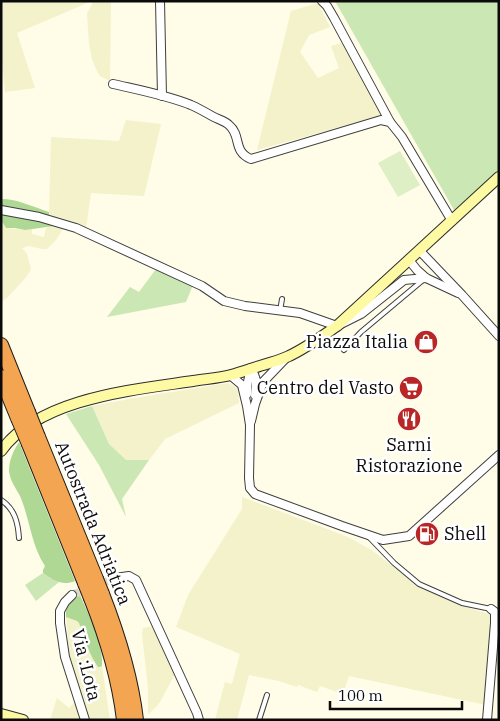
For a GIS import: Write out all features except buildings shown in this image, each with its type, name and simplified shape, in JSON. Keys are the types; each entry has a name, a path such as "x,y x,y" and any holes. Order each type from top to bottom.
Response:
{"highway":[{"name":"Autostrada Adriatica","path":"1,345 23,415 97,596 124,656 132,688 136,720"},
{"name":"Autostrada Adriatica","path":"1,376 23,415"},
{"name":"Autostrada Adriatica","path":"97,596 121,696 124,720"}],"main road":[{"path":"1,451 15,435 40,418 68,406 103,396 230,375 287,357 311,344 337,326 499,177"},
{"path":"1,714 23,720"}],"street":[{"path":"160,1 162,96"},
{"path":"323,1 390,122 402,137 452,220"},
{"path":"113,84 192,105 229,125 236,134 242,153 251,159 381,120 390,122"},
{"path":"1,210 39,217 76,228 202,286 224,301 245,306 300,313 337,326 361,314 404,280 426,278"},
{"path":"420,250 499,336"},
{"path":"409,260 426,278 462,295"},
{"path":"251,405 263,382 287,357"},
{"path":"252,368 256,380 251,405 250,488 255,494 365,534 383,540 409,536 499,455"},
{"path":"230,375 242,385 251,405"},
{"path":"115,578 129,576 136,580 199,720"},
{"name":"Via :Lota","path":"72,595 60,611 60,623 65,657 84,719"},
{"path":"487,720 495,623 495,612 491,609"}],"lane":[{"path":"344,350 361,332 426,278"},
{"path":"280,311 282,299"},
{"path":"1,500 13,513 18,524 19,538"},
{"path":"365,534 394,563 419,584 462,603 491,609"},
{"path":"259,720 267,695"}],"green space":[{"path":"1,1 92,1 17,33 35,88 5,92 1,49"},
{"path":"94,1 111,1 110,81 100,76 97,71 89,44 87,13"},
{"path":"335,1 499,1 499,171 454,210"},
{"path":"318,3 330,27 309,35 300,52 318,78 339,68 331,46 341,43 350,47 384,115 257,150 291,11"},
{"path":"126,120 161,124 144,196 91,193 86,229 49,215 51,137 119,141"},
{"path":"400,151 420,185 398,197 378,163"},
{"path":"1,199 19,202 49,212 49,215 55,217 54,226 25,230 6,228 1,220"},
{"path":"1,220 6,228 32,229 32,234 44,237 46,228 54,223 64,227 56,240 47,249 28,246 22,248 27,254 31,269 8,297 1,302"},
{"path":"156,269 193,285 186,302 107,317 130,287 139,292"},
{"path":"228,383 238,388 239,403 165,439 149,460 126,460 123,458 109,444 92,406 134,398"},
{"path":"92,406 109,444 126,460 149,460 122,499 126,517 99,465 66,414"},
{"path":"19,442 75,581 59,582 43,573 45,566 40,558 20,496 9,471 13,452"},
{"path":"242,497 348,537 373,551 419,587 466,607 489,614 493,621 486,705 349,676 343,694 320,686 317,692 298,685 297,687 249,675 237,720 215,720 225,682 232,684 240,654 176,627 188,595 242,509"},
{"path":"43,573 59,582 36,601 25,585"},
{"path":"79,593 91,619 101,649 102,666 100,667 98,667 92,657 79,623 66,617 66,609 69,603"},
{"path":"66,617 79,623 95,663 100,667 102,666 110,720 87,720 69,654"},
{"path":"153,626 175,674 160,702 148,714 148,688 142,634 143,628"},
{"path":"57,698 69,708 77,700 81,720 50,720"}],"tunnel":[{"path":"72,595 115,578"}],"place":[{"name":"Piazza Italia","path":"426,342"},
{"name":"Centro del Vasto","path":"411,388"},
{"name":"Sarni Ristorazione","path":"409,419"},
{"name":"Shell","path":"427,534"}]}
